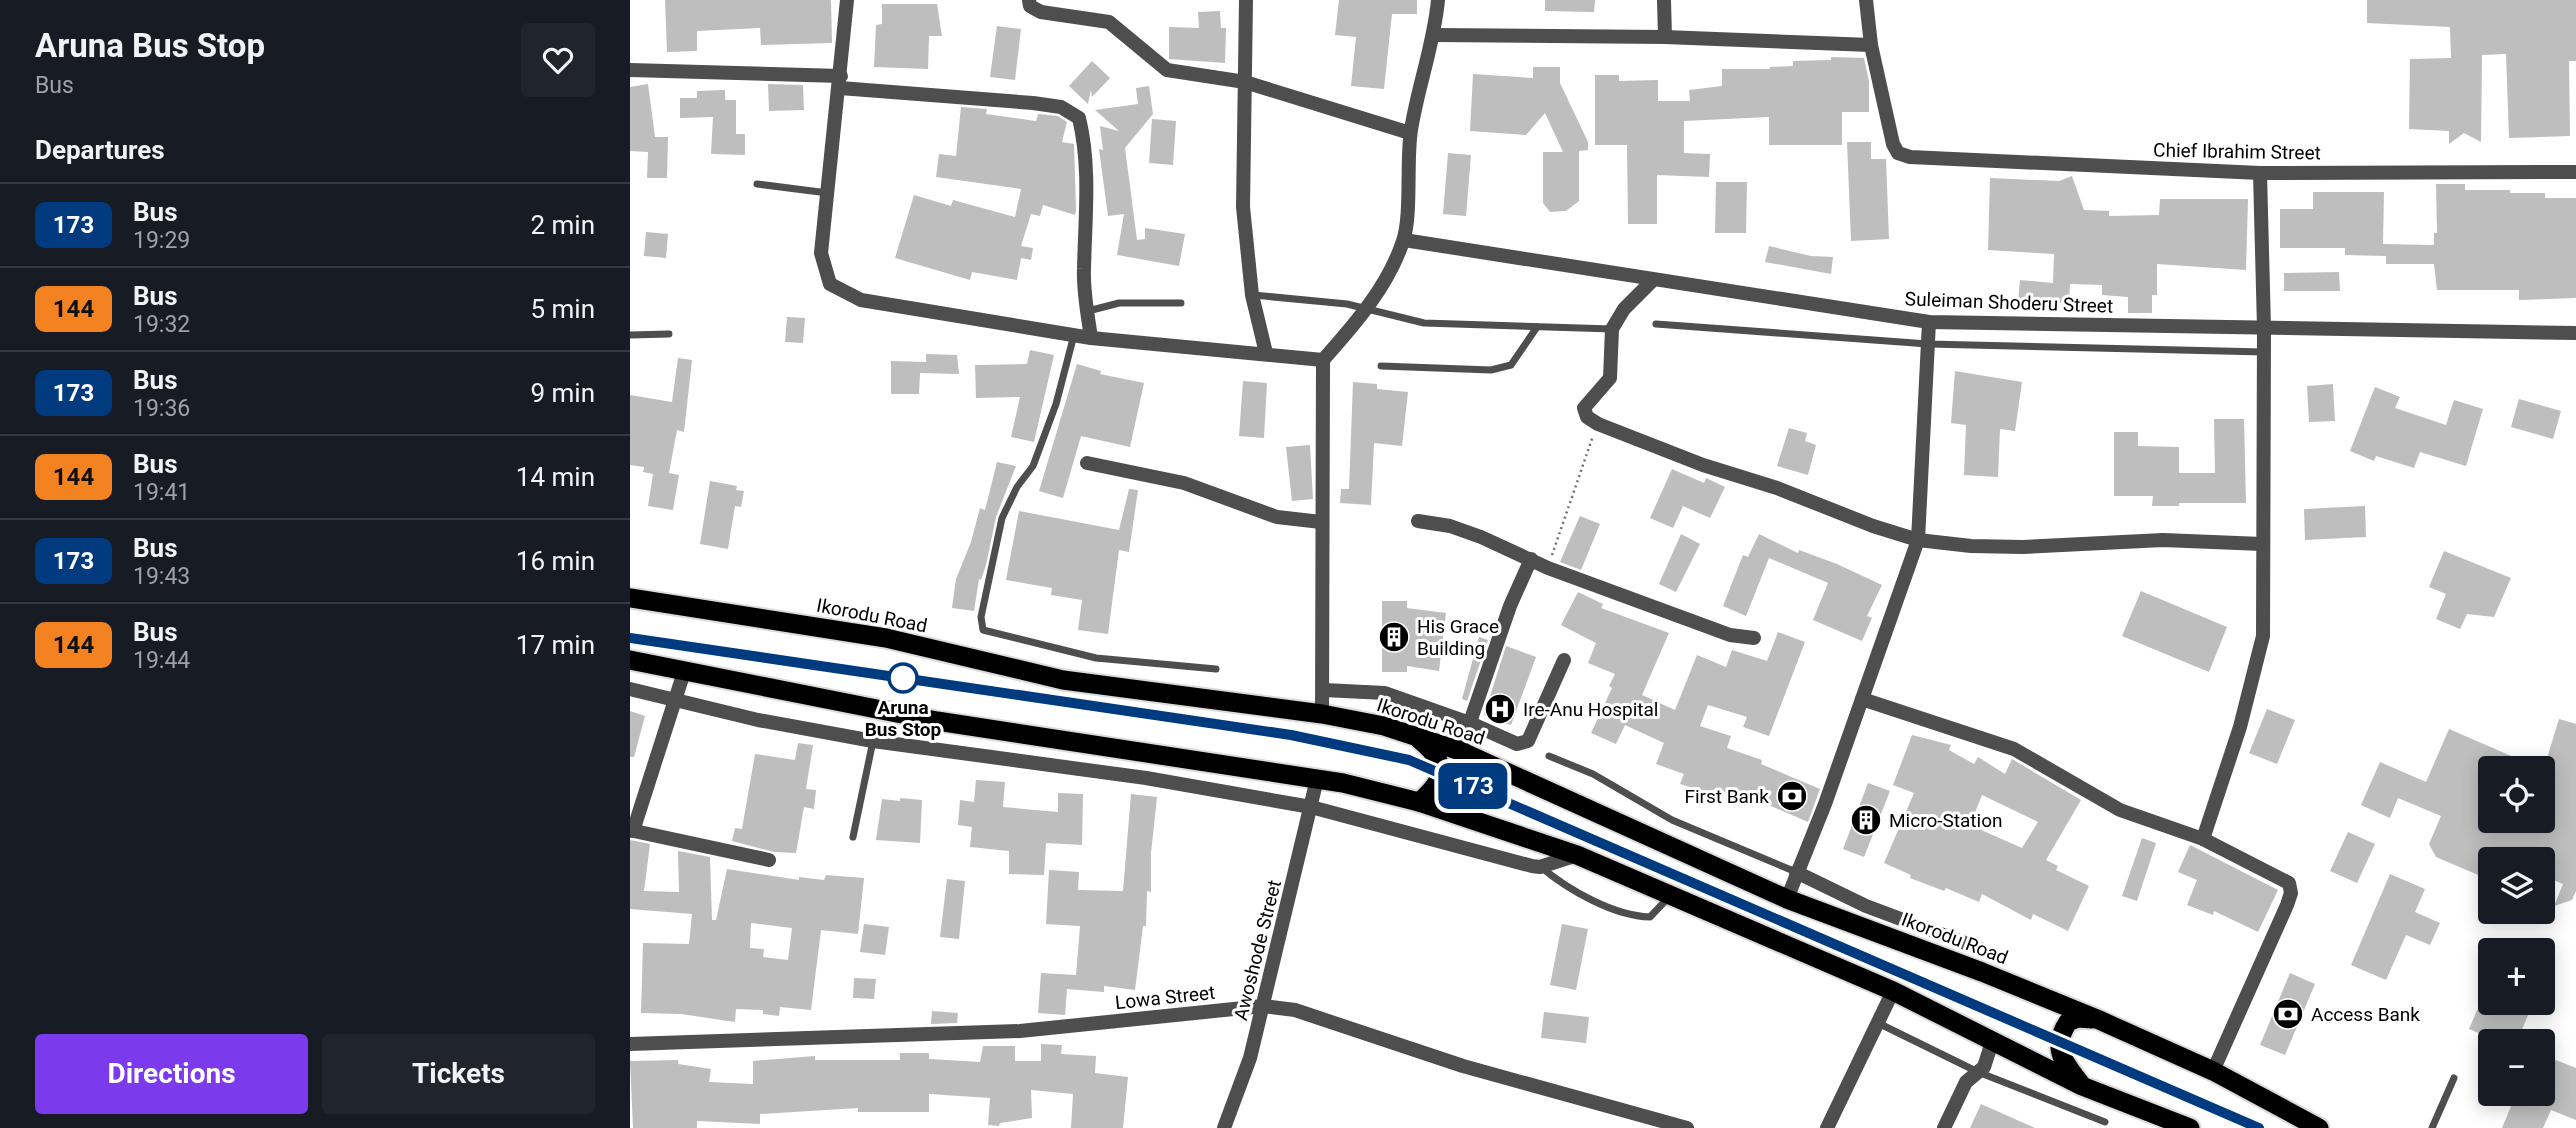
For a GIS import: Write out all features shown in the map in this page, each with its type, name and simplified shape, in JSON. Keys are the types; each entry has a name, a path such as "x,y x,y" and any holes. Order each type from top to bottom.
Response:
{"highway":[{"name":"Ikorodu Road","path":"630,598 886,638 1063,680 1322,714 1384,726 1460,751 1787,899 1982,972 2097,1019 2213,1071 2319,1128"},
{"path":"630,660 937,720 1317,779 1419,802 1577,855 1893,991 1992,1042 2165,1124 2190,1128"},
{"path":"1416,737 1439,761 1441,772 1436,787 1419,802"},
{"path":"2082,1086 2059,1053 2059,1040 2068,1022 2078,1018 2097,1019"}],"street":[{"path":"847,0 821,253 830,284 861,300 1091,338 1323,360"},
{"path":"1029,0 1030,6 1041,12 1109,22 1167,70 1245,82 1410,133"},
{"path":"1246,0 1243,207 1252,295 1266,353"},
{"path":"1322,714 1323,360 1367,310 1404,240 1410,133 1423,67 1435,35 1438,0"},
{"path":"1664,0 1665,37"},
{"path":"1435,35 1665,37 1871,45 1866,0"},
{"name":"Chief Ibrahim Street","path":"1871,45 1893,144 1898,153 1910,157 2077,167 2260,173 2576,172"},
{"path":"630,70 840,82 1061,107 1079,118 1086,180 1084,272 1091,338"},
{"path":"2203,839 2240,727 2263,636 2264,328 2260,173"},
{"name":"Suleiman Shoderu Street","path":"1404,240 1929,322 2576,333"},
{"path":"1653,280 1625,309 1612,329 1610,378 1584,408 1587,417 1598,424 1703,465 1918,540 1971,546 2023,547 2163,540 2262,544"},
{"path":"1787,899 1825,804 1918,540 1929,322"},
{"path":"1087,463 1184,484 1277,517 1321,522"},
{"path":"1418,521 1450,526 1548,568 1730,635 1754,638"},
{"path":"1460,751 1510,606 1531,559"},
{"path":"1324,690 1385,693 1523,744 1528,741 1564,660"},
{"path":"684,672 631,830 769,860"},
{"path":"630,689 758,720 873,741 1146,778 1311,807 1540,867 1577,855"},
{"path":"1862,699 2014,749 2120,810 2203,839 2289,883 2291,893 2213,1071"},
{"name":"Awoshode Street","path":"1224,1128 1250,1058 1317,779"},
{"path":"1796,872 1866,906 1981,949"},
{"path":"1827,1128 1893,991"},
{"name":"Lowa Street","path":"630,1044 1020,1031 1263,1006 1295,1010 1463,1066 1687,1128"},
{"path":"1944,1128 1966,1082 1984,1066 1992,1042"}],"lane":[{"path":"757,184 828,193"},
{"path":"1252,295 1347,304 1424,323 1612,329"},
{"path":"1087,311 1119,303 1181,303"},
{"path":"1656,324 1928,344 2264,352"},
{"path":"1381,366 1491,370 1511,365 1537,327"},
{"path":"630,335 669,334"},
{"path":"1074,335 1056,404 1033,466 1017,487 1002,518 981,617 983,630 1096,658 1216,669"},
{"path":"630,638 1291,735 1371,750 1441,772 2259,1128"},
{"path":"853,837 873,741"},
{"path":"1549,756 1593,774 1672,820 1796,872"},
{"path":"1540,867 1576,890 1643,917 1655,915 1670,895"},
{"path":"1878,1023 1978,1072 2105,1122"},
{"path":"2432,1128 2454,1078"}],"path":[{"path":"1548,568 1598,424"}],"building":[{"path":"665,0 831,0 832,43 761,45 760,28 697,31 697,51 667,52"},
{"path":"1339,0 1417,0 1417,14 1392,14 1384,89 1351,86 1356,37 1335,35"},
{"path":"1545,0 1595,0 1594,12 1545,11"},
{"path":"2367,0 2576,0 2576,61 2569,61 2570,136 2509,138 2506,54 2482,55 2481,142 2464,133 2449,144 2449,131 2409,129 2410,59 2451,58 2450,27 2367,23"},
{"path":"882,4 937,4 942,36 929,36 928,69 874,67 876,25 882,24"},
{"path":"1220,11 1221,28 1226,28 1225,63 1169,59 1169,27 1199,28 1198,12"},
{"path":"997,26 1021,29 1015,80 990,77"},
{"path":"1831,57 1864,58 1869,81 1869,112 1842,112 1842,145 1769,145 1769,117 1684,121 1684,153 1710,154 1709,177 1657,175 1657,224 1628,224 1627,145 1595,145 1595,75 1619,75 1619,81 1658,80 1658,101 1690,101 1689,90 1722,86 1722,69 1770,69 1793,66 1793,61 1831,60"},
{"path":"1092,61 1110,78 1092,97 1091,90 1088,104 1069,86"},
{"path":"1533,67 1560,67 1560,83 1588,142 1588,150 1579,151 1579,201 1566,211 1550,212 1543,203 1543,152 1563,152 1545,113 1526,135 1470,131 1473,74 1533,78"},
{"path":"648,84 655,137 668,137 667,178 647,178 648,152 630,151 630,87"},
{"path":"768,84 803,85 804,110 769,111"},
{"path":"1149,86 1153,114 1125,148 1137,240 1145,239 1145,228 1185,234 1179,266 1117,255 1124,214 1108,216 1099,149 1103,150 1100,126 1119,131 1095,110 1138,104 1136,88"},
{"path":"725,90 725,100 736,100 736,134 745,134 745,155 711,154 713,117 680,118 680,98 697,98 697,91"},
{"path":"961,107 987,109 986,114 1036,121 1038,114 1058,116 1067,122 1062,142 1074,144 1075,215 1043,205 1040,216 1031,214 1021,246 1033,248 1031,260 1021,258 1017,280 972,272 970,280 895,258 914,195 951,206 953,200 1015,217 1021,189 936,177 939,154 956,156"},
{"path":"1152,119 1176,121 1173,165 1149,163"},
{"path":"1847,142 1871,142 1871,159 1886,159 1889,239 1851,241"},
{"path":"1448,153 1471,155 1466,216 1443,214"},
{"path":"2072,176 2084,210 2109,211 2109,216 2159,215 2160,199 2248,199 2246,270 2157,264 2157,295 2152,295 2152,313 2128,313 2128,297 2102,295 2102,285 2070,284 2069,303 2018,302 2020,280 2053,283 2054,254 1988,250 1990,178 2059,181"},
{"path":"1716,182 1747,182 1746,233 1715,233"},
{"path":"2436,184 2465,184 2465,190 2545,193 2545,198 2576,198 2576,298 2519,300 2519,290 2437,290 2434,264 2386,264 2386,256 2345,255 2345,248 2280,248 2280,209 2313,209 2313,192 2384,192 2383,244 2434,245 2434,233 2437,233"},
{"path":"646,232 668,234 666,258 644,256"},
{"path":"1769,246 1811,256 1833,257 1831,274 1765,262"},
{"path":"2339,272 2340,291 2284,291 2284,273"},
{"path":"787,317 805,318 803,343 785,342"},
{"path":"1030,350 1054,355 1034,442 1011,437 1020,397 976,398 975,365 1027,364"},
{"path":"926,354 957,355 959,374 920,373 919,394 891,394 891,361 926,362"},
{"path":"678,358 692,360 684,432 677,430 669,473 679,475 673,510 648,506 653,474 643,472 644,467 630,465 630,395 672,402"},
{"path":"1077,364 1101,371 1100,374 1144,383 1130,447 1081,436 1063,498 1039,491"},
{"path":"1955,371 2022,382 2015,431 2000,429 1998,477 1964,475 1966,425 1951,423"},
{"path":"1243,381 1267,383 1264,438 1239,436"},
{"path":"1353,382 1377,384 1377,389 1408,392 1402,446 1374,443 1371,505 1340,503 1341,489 1349,489"},
{"path":"2333,384 2335,421 2309,422 2307,386"},
{"path":"2375,387 2400,397 2395,408 2446,425 2454,400 2483,409 2466,466 2420,452 2414,468 2376,456 2374,461 2350,451"},
{"path":"2519,399 2561,411 2553,439 2511,427"},
{"path":"2214,419 2244,419 2246,503 2179,503 2179,506 2152,506 2153,496 2114,496 2114,432 2138,432 2138,446 2179,447 2179,473 2215,473"},
{"path":"1789,428 1807,433 1805,441 1816,445 1808,475 1777,466"},
{"path":"1310,445 1313,499 1292,501 1286,447"},
{"path":"997,462 1016,466 996,517 986,565 981,580 979,579 974,611 952,608 956,579 971,542 980,508 985,510"},
{"path":"1672,469 1704,483 1706,478 1725,487 1710,518 1683,506 1673,528 1650,518"},
{"path":"710,481 737,486 736,490 744,491 741,507 735,506 728,549 700,544"},
{"path":"1129,489 1138,490 1129,552 1119,550 1108,634 1078,630 1082,600 1051,595 1052,588 1006,580 1019,511 1119,530"},
{"path":"2365,506 2366,537 2305,540 2304,509"},
{"path":"1580,516 1600,524 1581,570 1560,562"},
{"path":"1681,534 1700,544 1676,592 1659,584"},
{"path":"1759,534 1798,553 1799,550 1837,564 1882,585 1867,616 1872,618 1862,641 1813,620 1828,583 1769,558 1746,616 1723,606 1743,555 1748,557"},
{"path":"2444,551 2511,578 2494,617 2467,614 2460,629 2436,619 2446,594 2429,587"},
{"path":"2141,591 2227,627 2209,672 2122,636"},
{"path":"1578,592 1603,604 1601,608 1669,633 1642,695 1675,710 1697,655 1726,667 1732,650 1767,661 1778,632 1805,642 1769,736 1743,727 1747,717 1708,705 1700,726 1731,736 1727,748 1762,760 1761,764 1820,789 1808,822 1750,797 1749,800 1714,789 1712,794 1680,784 1684,774 1656,764 1664,743 1625,725 1616,744 1591,733 1612,688 1609,686 1615,674 1588,663 1596,643 1561,625"},
{"path":"1382,601 1407,601 1407,608 1446,613 1439,671 1407,666 1407,672 1382,672"},
{"path":"1479,637 1488,640 1467,701 1462,699"},
{"path":"1506,646 1536,657 1511,725 1484,715"},
{"path":"2267,709 2295,720 2277,764 2249,753"},
{"path":"630,711 645,716 634,757 630,757"},
{"path":"2559,719 2576,724 2576,891 2572,900 2555,906 2563,884 2555,881 2555,847 2478,847 2478,875 2436,857 2429,844 2441,816 2398,798 2390,818 2361,805 2380,762 2426,782 2449,729 2511,756 2478,756 2478,833 2555,833 2555,756 2548,756"},
{"path":"1912,735 1951,745 1949,750 1974,764 1978,757 2005,774 2012,759 2081,800 2046,860 2058,866 2056,870 2089,886 2068,931 2033,914 2031,920 1982,894 1979,902 1946,888 1944,891 1910,878 1911,875 1884,863 1914,793 1893,785","holes":["1982,795 2038,822 2022,848 1970,825"]},
{"path":"798,743 813,745 806,789 816,790 814,809 804,807 796,853 774,852 732,841 735,828 742,829 755,754 795,760"},
{"path":"976,780 1005,782 1003,807 1058,812 1058,793 1083,794 1082,845 1046,843 1044,875 1009,874 1009,851 970,847 972,827 958,825 960,800 974,802"},
{"name":"Micro-Station","path":"1868,783 1890,791 1864,857 1843,849"},
{"path":"1131,794 1157,797 1151,853 1151,892 1147,891 1146,926 1143,926 1135,990 1104,986 1104,992 1067,989 1065,1015 1038,1013 1041,973 1076,975 1080,926 1046,924 1049,870 1079,872 1078,890 1123,891"},
{"path":"900,798 922,800 920,843 876,840 882,799 900,801"},
{"path":"2348,832 2375,844 2357,883 2330,871"},
{"path":"2142,838 2156,843 2137,901 2122,896"},
{"path":"630,840 650,844 644,891 679,892 678,851 710,857 712,920 716,920 727,869 799,880 799,877 824,880 826,875 864,878 858,934 821,930 811,1010 780,1007 779,1016 763,1014 763,1010 736,1009 735,1022 681,1014 641,1013 643,943 689,944 692,914 630,909","holes":["751,923 792,928 788,960 763,957 764,949 750,948"]},
{"path":"2190,845 2278,890 2258,932 2214,911 2213,915 2187,905 2197,880 2178,872"},
{"path":"2390,874 2425,889 2415,912 2440,923 2430,945 2406,935 2386,980 2351,965"},
{"path":"947,879 965,881 959,939 940,937"},
{"path":"864,924 889,927 885,955 860,952"},
{"path":"1562,924 1588,929 1576,990 1550,985"},
{"name":"Access Bank","path":"2290,973 2315,984 2285,1055 2260,1045"},
{"path":"854,978 876,979 874,999 853,998"},
{"path":"2478,1008 2478,1015 2528,1015 2522,1029 2478,1029 2478,1033 2469,1029"},
{"path":"932,1011 958,1013 957,1023 931,1024"},
{"path":"1544,1012 1589,1017 1586,1043 1541,1038"},
{"path":"1041,1044 1062,1045 1061,1054 1096,1056 1095,1073 1128,1077 1123,1128 1071,1128 1073,1094 1031,1090 1032,1118 1000,1123 999,1126 988,1125 990,1098 929,1094 929,1112 858,1112 858,1108 760,1114 760,1124 697,1121 697,1128 633,1128 630,1061 678,1060 678,1064 711,1069 709,1082 753,1084 753,1061 815,1056 815,1060 900,1060 900,1053 929,1053 929,1059 980,1062 983,1046 1015,1046 1015,1061 1041,1061"},
{"path":"2555,1060 2576,1068 2576,1120 2551,1110 2543,1128 2502,1128 2511,1106 2555,1106"},
{"path":"1981,1104 2035,1128 1970,1128"}],"bus line":[{"name":"173","path":"630,638 1291,735 1409,760 1523,807 1877,964 2259,1128"}],"place":[{"name":"His Grace Building","path":"1394,637"},
{"name":"Aruna Bus Stop","path":"903,678"},
{"name":"Ire-Anu Hospital","path":"1500,709"},
{"name":"First Bank","path":"1792,796"},
{"name":"Micro-Station","path":"1866,820"},
{"name":"Access Bank","path":"2288,1014"}]}
